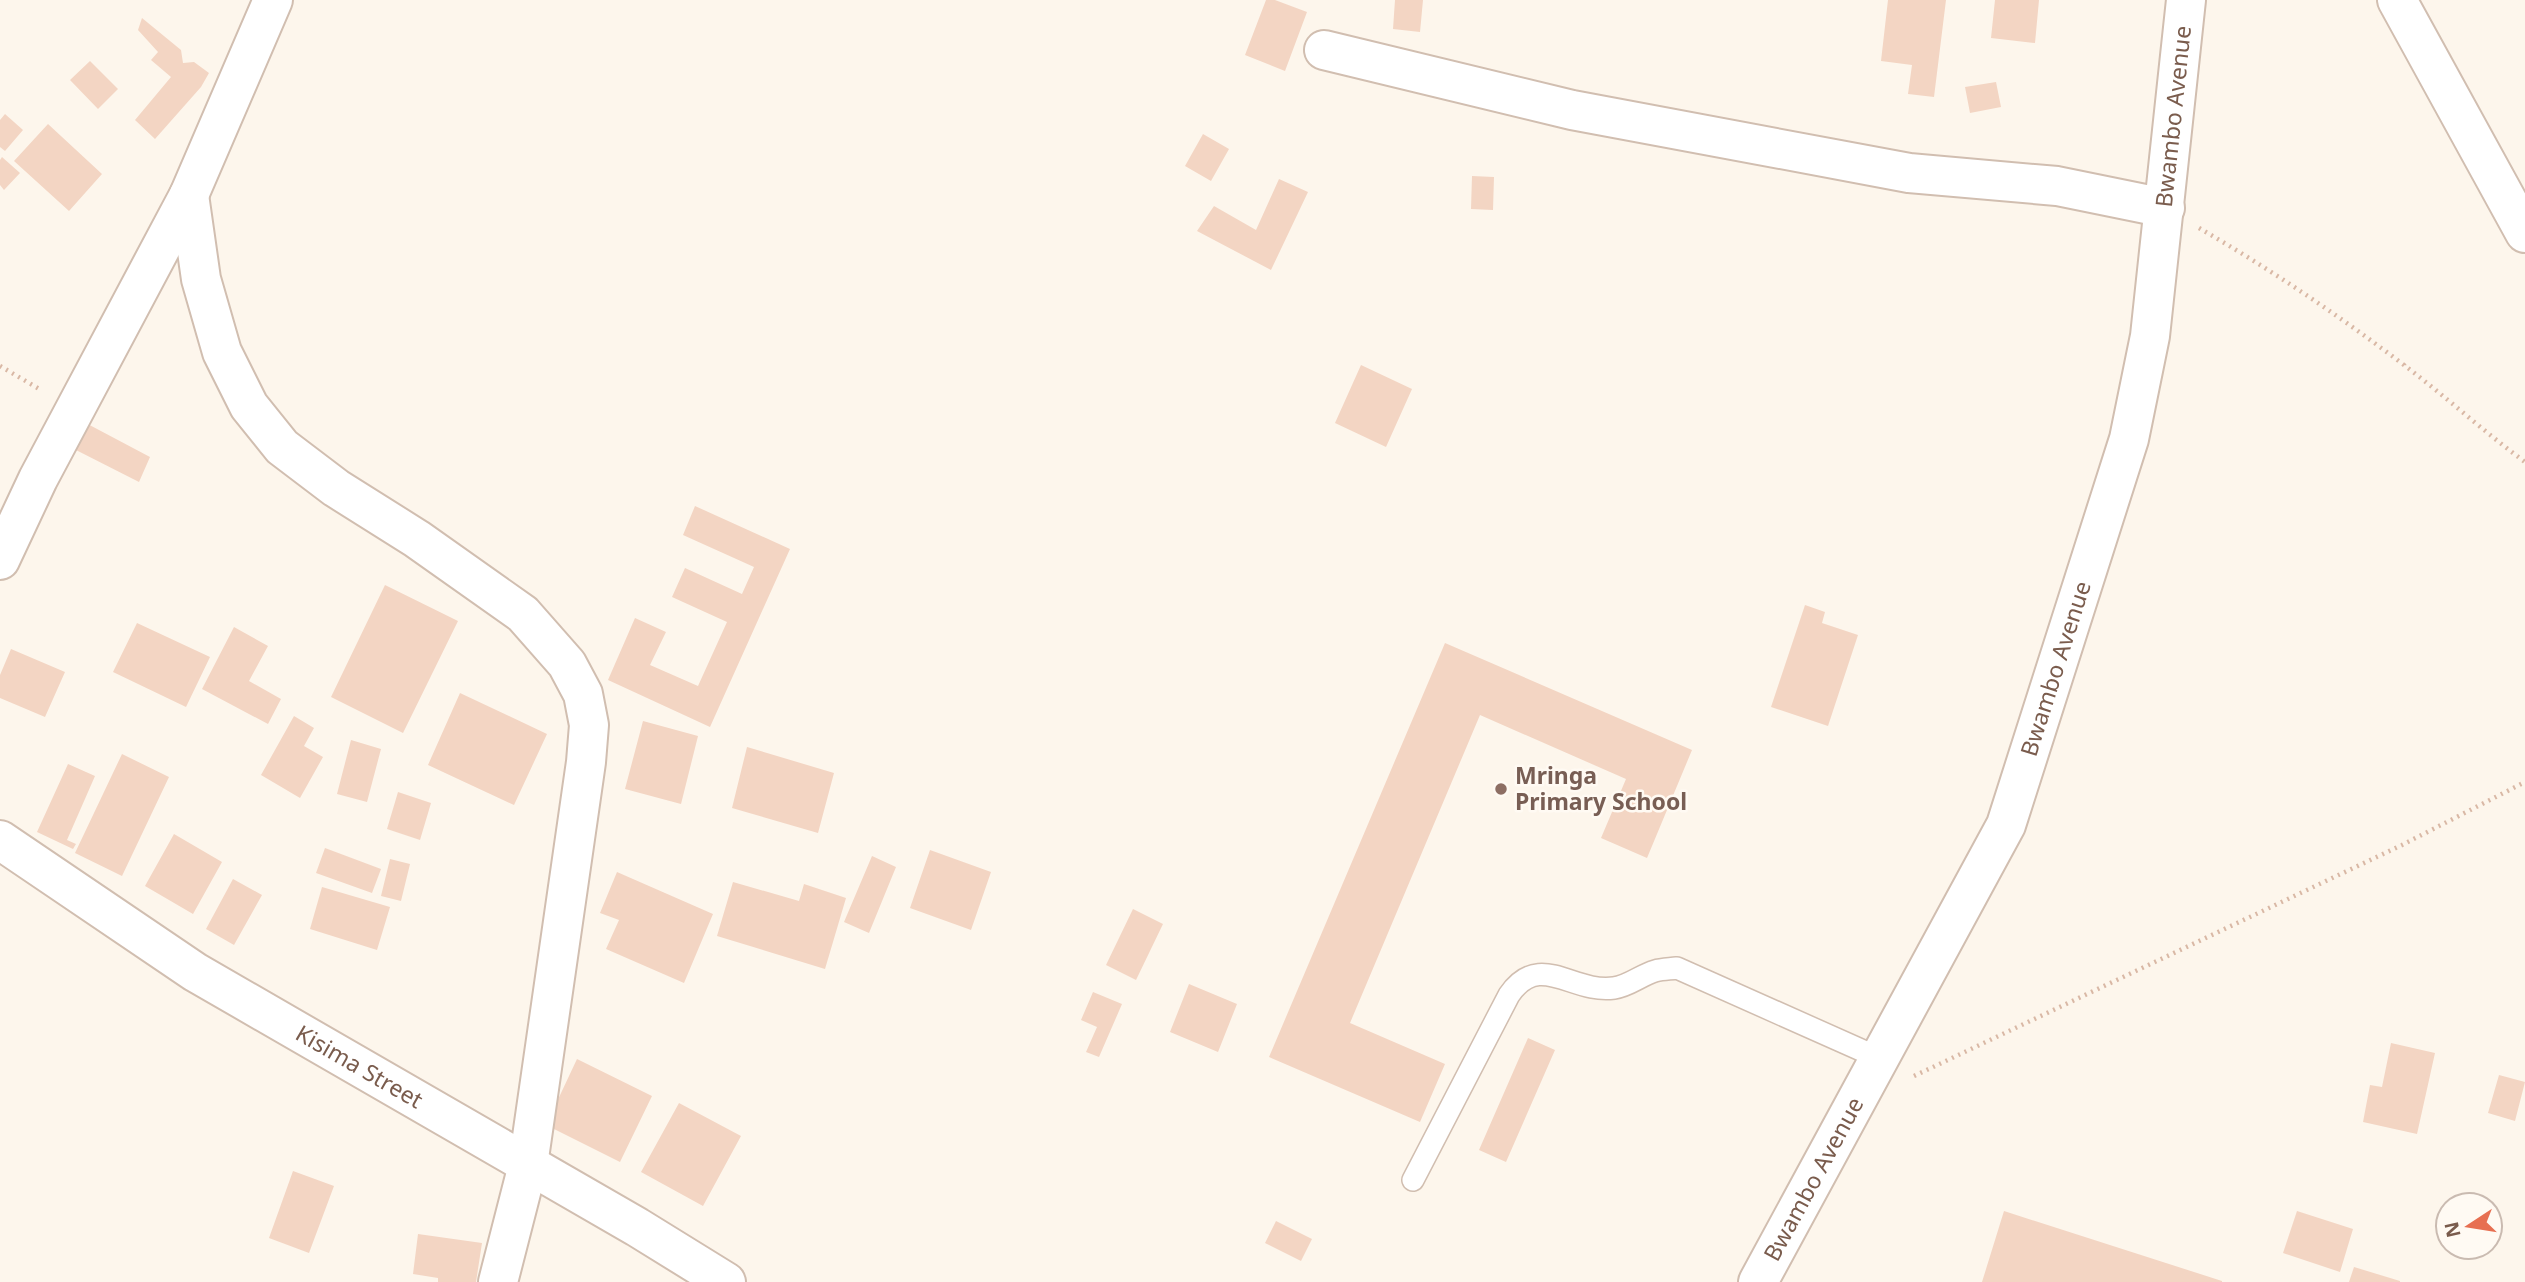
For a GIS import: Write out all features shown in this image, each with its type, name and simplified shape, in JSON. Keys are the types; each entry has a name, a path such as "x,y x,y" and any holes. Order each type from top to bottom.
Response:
{"street":[{"path":"0,560 38,478 189,195 273,0"},
{"name":"Bwambo Avenue","path":"1758,1282 2006,825 2129,439 2150,336 2186,0"},
{"path":"2398,0 2525,233"},
{"path":"1324,50 1572,110 1909,173 2057,186 2165,208"},
{"path":"189,195 201,279 222,352 249,406 282,447 337,488 417,539 523,614 567,664 583,694 589,725 586,762 528,1165 498,1282"},
{"name":"Kisima Street","path":"0,839 195,972 726,1282"}],"lane":[{"path":"1413,1180 1509,995 1518,982 1530,975 1545,973 1600,990 1619,988 1656,971 1677,968 1879,1058"}],"path":[{"path":"2165,208 2240,252 2341,319 2405,366 2525,462"},
{"path":"0,366 75,410"},
{"path":"1853,1105 2402,845 2525,782"}],"building":[{"path":"1266,0 1275,0 1307,12 1285,71 1245,55"},
{"path":"1395,0 1423,0 1420,32 1393,29"},
{"path":"1888,0 1946,0 1934,97 1908,94 1912,65 1881,61"},
{"path":"1995,0 2039,0 2035,43 1991,38"},
{"path":"142,18 181,50 183,63 194,62 209,73 201,87 155,139 135,120 171,77 151,60 158,52 138,30"},
{"path":"90,61 118,89 98,109 70,80"},
{"path":"1996,82 2001,107 1970,113 1965,87"},
{"path":"5,114 23,130 5,151 0,147 0,120"},
{"path":"48,124 102,174 69,211 14,161"},
{"path":"1203,134 1229,149 1211,181 1185,166"},
{"path":"2,157 20,173 4,190 0,185"},
{"path":"1472,176 1494,177 1493,210 1471,209"},
{"path":"1279,179 1308,192 1271,270 1197,231 1214,206 1256,230"},
{"path":"1361,365 1412,389 1386,447 1335,423"},
{"path":"82,421 150,457 139,482 72,448"},
{"path":"695,506 790,549 710,727 608,680 635,618 666,632 650,665 698,686 727,622 672,597 685,568 742,594 754,567 683,535"},
{"path":"385,585 458,621 403,733 331,697"},
{"path":"1805,605 1825,612 1822,623 1858,635 1828,726 1771,707"},
{"path":"137,623 210,657 186,707 113,672"},
{"path":"234,627 268,646 249,681 281,699 268,724 202,689"},
{"path":"1445,643 1692,750 1647,858 1601,838 1626,779 1480,715 1350,1023 1445,1064 1420,1122 1269,1057"},
{"path":"11,649 65,672 45,717 0,698 0,675"},
{"path":"460,693 547,734 514,805 428,765"},
{"path":"294,716 314,728 304,746 323,757 300,798 261,775"},
{"path":"643,721 698,736 681,804 625,789"},
{"path":"351,740 381,749 367,802 337,794"},
{"path":"747,747 834,773 818,833 732,808"},
{"path":"122,754 169,777 122,876 75,853"},
{"path":"68,764 95,776 67,840 76,844 73,849 37,832"},
{"path":"398,792 431,803 420,840 387,829"},
{"path":"174,834 222,862 193,914 145,886"},
{"path":"325,848 381,869 372,893 316,873"},
{"path":"930,850 991,872 971,930 910,908"},
{"path":"872,856 896,867 869,933 844,922"},
{"path":"390,859 410,864 401,901 381,896"},
{"path":"617,872 713,914 684,983 606,949 619,920 600,913"},
{"path":"233,879 262,895 234,945 206,929"},
{"path":"733,882 799,901 804,884 846,898 825,969 717,936"},
{"path":"322,887 390,907 377,950 310,929"},
{"path":"1133,909 1163,924 1136,980 1106,965"},
{"path":"1189,984 1237,1004 1218,1052 1170,1032"},
{"path":"1093,992 1122,1004 1099,1057 1086,1052 1097,1027 1081,1020"},
{"path":"1528,1038 1555,1050 1506,1162 1479,1150"},
{"path":"2391,1043 2435,1053 2417,1134 2363,1122 2370,1085 2382,1087"},
{"path":"577,1059 652,1096 620,1162 546,1125"},
{"path":"2499,1075 2525,1082 2515,1121 2488,1113"},
{"path":"679,1103 741,1136 703,1206 641,1172"},
{"path":"293,1171 334,1186 309,1253 269,1238"},
{"path":"2004,1211 2222,1281 2222,1282 1982,1282"},
{"path":"2297,1211 2353,1229 2340,1272 2283,1253"},
{"path":"1276,1221 1312,1239 1301,1261 1265,1243"},
{"path":"418,1234 482,1243 476,1282 438,1282 438,1278 413,1274"},
{"path":"2354,1267 2400,1281 2400,1282 2349,1282"}],"place":[{"name":"Mringa Primary School","path":"1501,789"}]}
